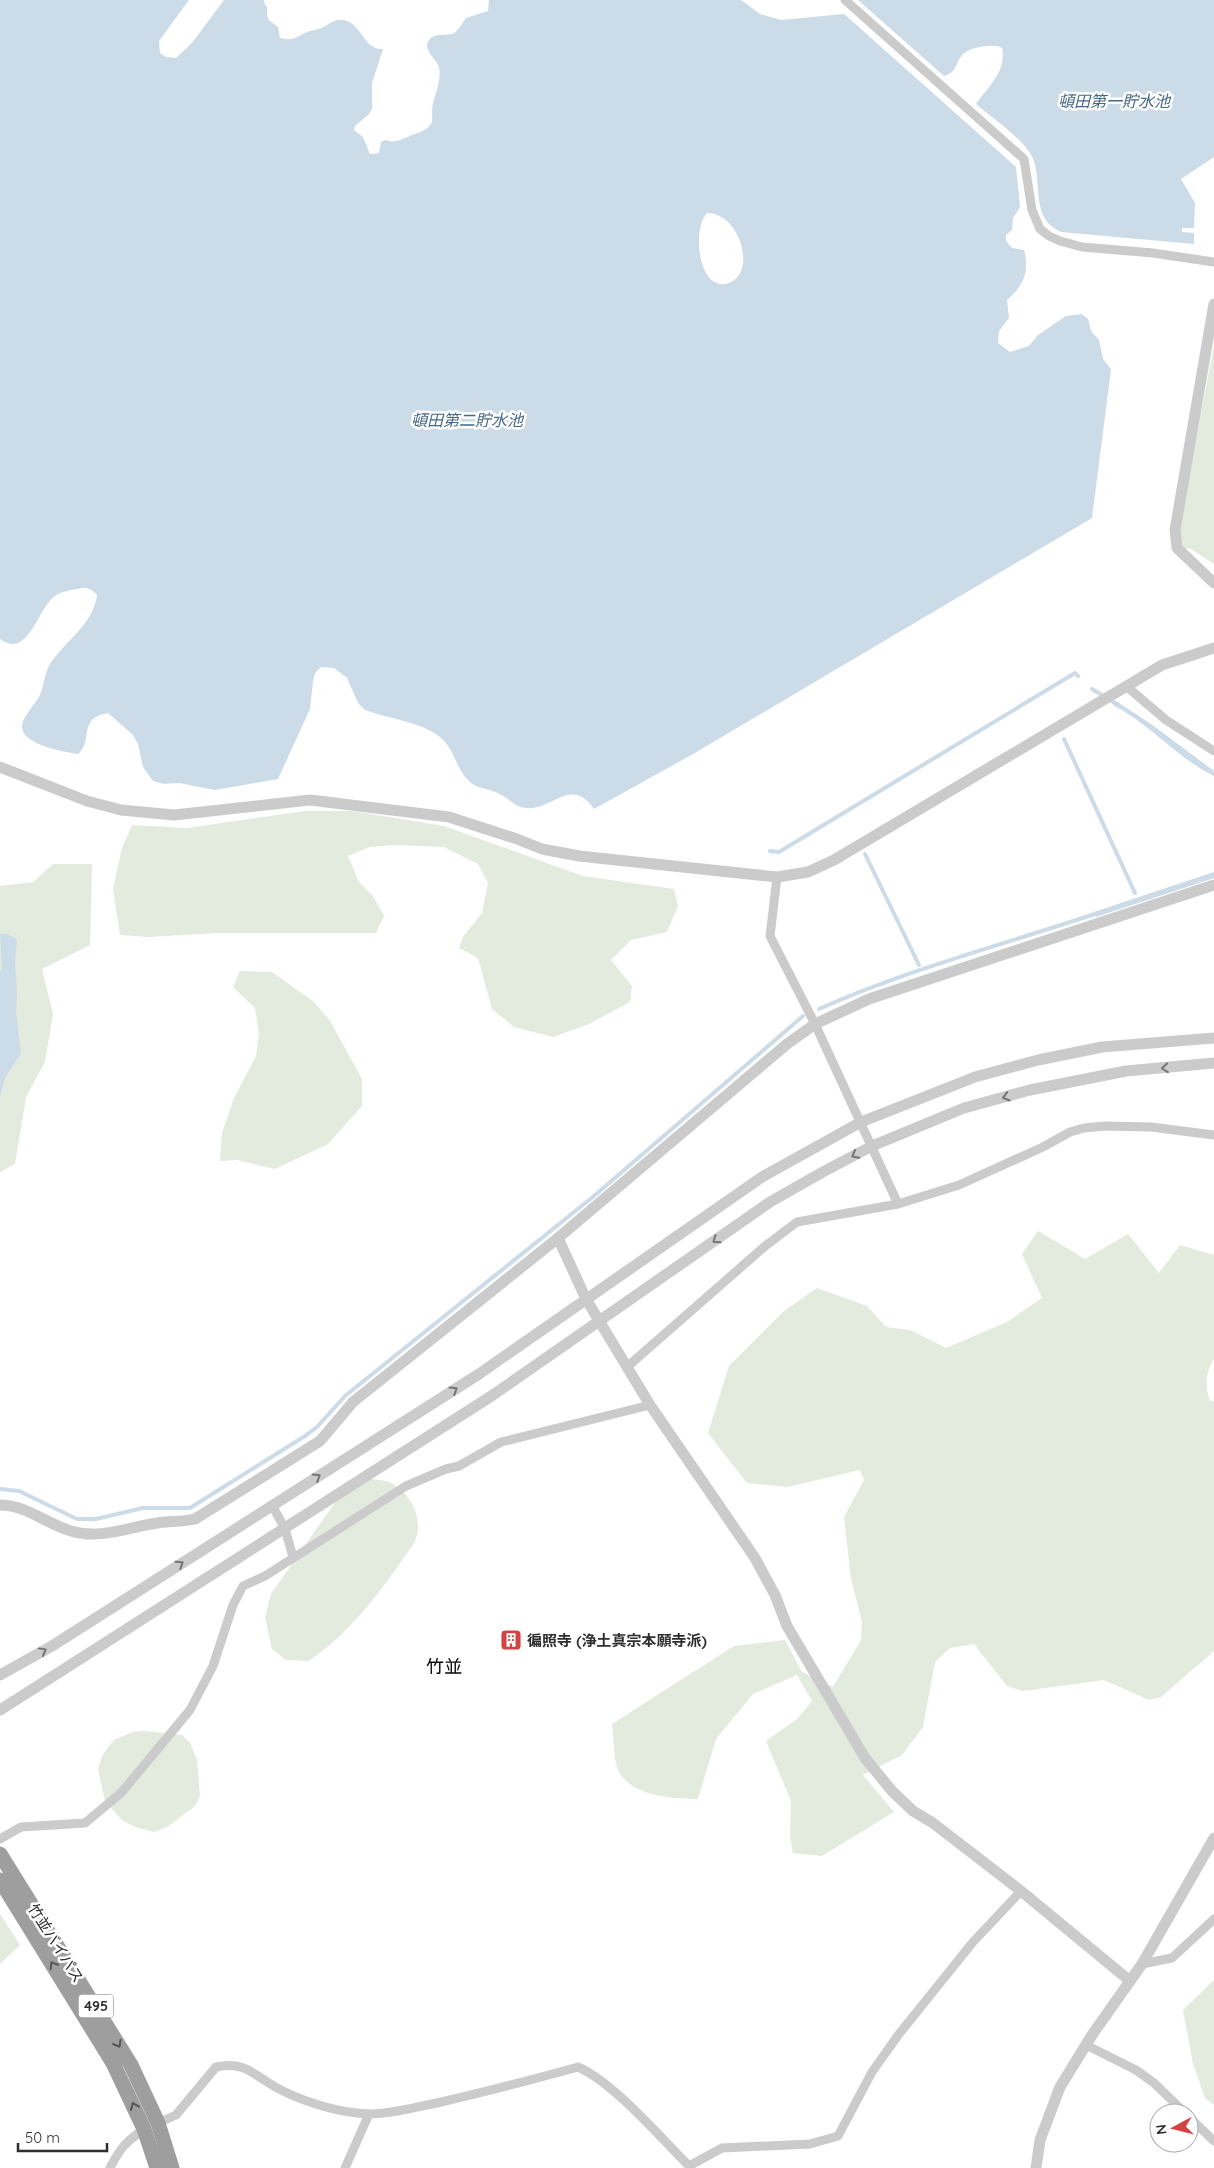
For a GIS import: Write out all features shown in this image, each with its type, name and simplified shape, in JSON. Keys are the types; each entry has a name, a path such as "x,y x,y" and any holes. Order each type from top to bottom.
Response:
{"highway":[{"name":"竹並バイパス","path":"0,1854 131,2065 151,2126 156,2168"},
{"name":"竹並バイパス","path":"0,1880 114,2064 151,2126 172,2168"}],"street":[{"path":"845,0 1024,158 1032,210 1040,229 1049,236 1082,247 1153,253 1214,262"},
{"path":"1214,304 1174,530 1177,548 1214,583"},
{"path":"0,767 87,801 121,810 174,815 310,800 449,817 542,849 579,856 777,877 808,872 834,860 1162,665 1214,648"},
{"path":"1126,686 1166,720 1214,750"},
{"path":"777,877 770,936 815,1024 898,1204"},
{"path":"0,1505 10,1505 29,1511 70,1531 85,1534 103,1534 159,1523 179,1523 195,1519 320,1441 353,1402 558,1238 787,1044 815,1024 869,999 1214,886"},
{"path":"0,1675 52,1646 479,1374 762,1178 861,1122 975,1077 1038,1060 1102,1047 1214,1038"},
{"path":"0,1710 493,1396 770,1202 872,1146 964,1108 1030,1090 1126,1071 1214,1064"},
{"path":"626,1368 764,1247 796,1222 898,1204 959,1185 1070,1132 1084,1128 1105,1126 1151,1127 1214,1135"},
{"path":"558,1238 586,1299 626,1368 754,1558 775,1596 787,1626 865,1758 892,1791 913,1811 933,1823 1021,1891 1130,1980"},
{"path":"0,1839 21,1828 85,1823 121,1793 190,1710 213,1666 233,1605 243,1586 265,1576 406,1486 446,1469 459,1466 501,1442 650,1405"},
{"path":"272,1505 285,1529 293,1558"},
{"path":"1036,2168 1040,2140 1060,2088 1086,2045 1142,1964 1214,1838"},
{"path":"110,2168 118,2150 126,2142 151,2126 176,2115 216,2067 225,2065 238,2065 281,2090 335,2110 369,2114 397,2111 490,2091 578,2067 590,2072 625,2102 689,2166 722,2148 762,2144 810,2144 838,2136 872,2072 899,2034 973,1942 1021,1891"},
{"path":"1142,1964 1172,1958 1214,1919"},
{"path":"1086,2045 1136,2070 1154,2083 1175,2103"},
{"path":"345,2168 369,2114"},
{"path":"1199,2127 1214,2141"}],"shaded area":[{"path":"1214,345 1214,564 1191,549 1183,548 1178,535"},
{"path":"305,811 352,811 444,826 583,876 674,889 678,906 667,932 631,940 611,960 632,986 630,1002 589,1024 553,1037 514,1027 492,1009 478,958 459,948 463,937 482,913 488,883 478,864 444,847 395,845 370,847 348,856 359,882 373,896 384,916 376,933 218,933 149,937 120,935 113,889 122,848 132,825 187,828"},
{"path":"53,864 92,864 90,945 42,969 53,1014 45,1062 26,1097 15,1164 0,1172 0,886 33,882"},
{"path":"240,971 272,972 314,1002 330,1021 362,1079 362,1106 328,1144 275,1169 237,1160 220,1161 222,1133 234,1098 256,1056 259,1033 255,1008 233,987"},
{"path":"1038,1231 1085,1259 1128,1234 1159,1273 1180,1245 1214,1255 1214,1359 1207,1374 1207,1390 1210,1401 1214,1401 1214,1651 1161,1697 1149,1700 1104,1680 1023,1691 1007,1686 974,1644 950,1648 935,1662 923,1727 902,1755 863,1775 894,1812 822,1856 793,1853 790,1836 791,1801 766,1741 797,1719 812,1701 797,1675 753,1694 716,1739 698,1799 664,1797 640,1790 630,1784 622,1777 617,1767 612,1724 734,1646 785,1640 802,1672 833,1687 861,1640 862,1622 851,1579 844,1517 864,1480 860,1470 787,1487 747,1483 708,1433 729,1366 784,1311 817,1288 867,1306 886,1327 910,1330 946,1348 1007,1322 1042,1298 1022,1254"},
{"path":"373,1479 391,1483 398,1487 409,1499 418,1522 415,1541 371,1602 334,1641 308,1661 286,1660 272,1649 265,1617 271,1594 343,1491 359,1480"},
{"path":"144,1731 182,1735 190,1743 197,1760 200,1796 195,1806 167,1827 154,1832 135,1827 122,1820 105,1801 98,1769 103,1754 114,1740 133,1732"},
{"path":"0,1914 20,1945 0,1964"},
{"path":"1214,1980 1214,2105 1205,2098 1193,2064 1183,2010"}],"water":[{"name":"頓田第二貯水池","path":"0,0 189,0 159,41 160,53 166,57 176,58 192,43 224,0 264,0 269,20 278,27 280,38 285,39 296,38 336,21 343,20 349,22 371,45 383,49 372,83 372,109 355,126 354,130 363,137 370,154 379,153 381,142 399,140 423,131 430,126 440,73 439,67 428,51 427,44 434,36 454,33 466,18 488,11 489,0 741,0 760,14 781,20 844,14 1016,167 1020,207 1013,218 1012,230 1006,235 1006,241 1012,248 1024,250 1026,265 1021,284 1007,300 1009,318 999,331 998,343 1010,352 1029,346 1038,335 1066,316 1082,314 1088,319 1091,331 1099,340 1103,359 1111,369 1092,518 693,754 594,809 585,799 575,795 566,795 537,807 527,808 516,805 496,792 474,785 461,771 449,747 440,737 423,727 365,710 358,703 347,678 334,668 321,667 315,673 310,709 278,779 215,790 179,783 164,784 153,781 143,767 138,744 133,735 108,713 98,716 89,724 83,748 78,754 36,743 29,739 22,727 26,716 39,697 50,664 90,615 97,595 95,593 90,589 83,588 57,595 49,602 25,638 18,643 10,644 0,639","holes":["707,213 718,215 728,222 736,232 743,256 742,267 738,277 729,283 719,284 711,279 705,270 699,246 699,233 702,221"]},
{"name":"頓田第一貯水池","path":"858,0 1214,0 1214,157 1181,179 1195,203 1194,228 1182,228 1182,232 1194,233 1194,244 1061,232 1052,226 1045,219 1041,210 1036,171 1030,153 1017,138 976,104 999,71 1002,64 1002,48 988,46 965,52 951,72 944,76"},
{"path":"1116,701 1151,724 1214,771 1214,776 1188,760 1139,722 1113,705"},
{"path":"1214,872 1214,878 1096,917 1094,912"},
{"path":"0,934 6,934 17,939 15,962 16,1011 21,1053 5,1078 0,1097 0,973 2,968"}],"waterway":[{"path":"770,851 779,852 1075,673 1078,676"},
{"path":"1092,689 1118,705"},
{"path":"1064,739 1135,893"},
{"path":"865,854 919,965"},
{"path":"819,1009 887,981 1098,913"},
{"path":"0,1489 19,1491 77,1519 96,1519 143,1508 190,1508 317,1427 345,1396 594,1196 803,1016"}],"place":[{"name":"徧照寺 (浄土真宗本願寺派)","path":"511,1640"}],"district":[{"name":"竹並","path":"444,1666"}]}
